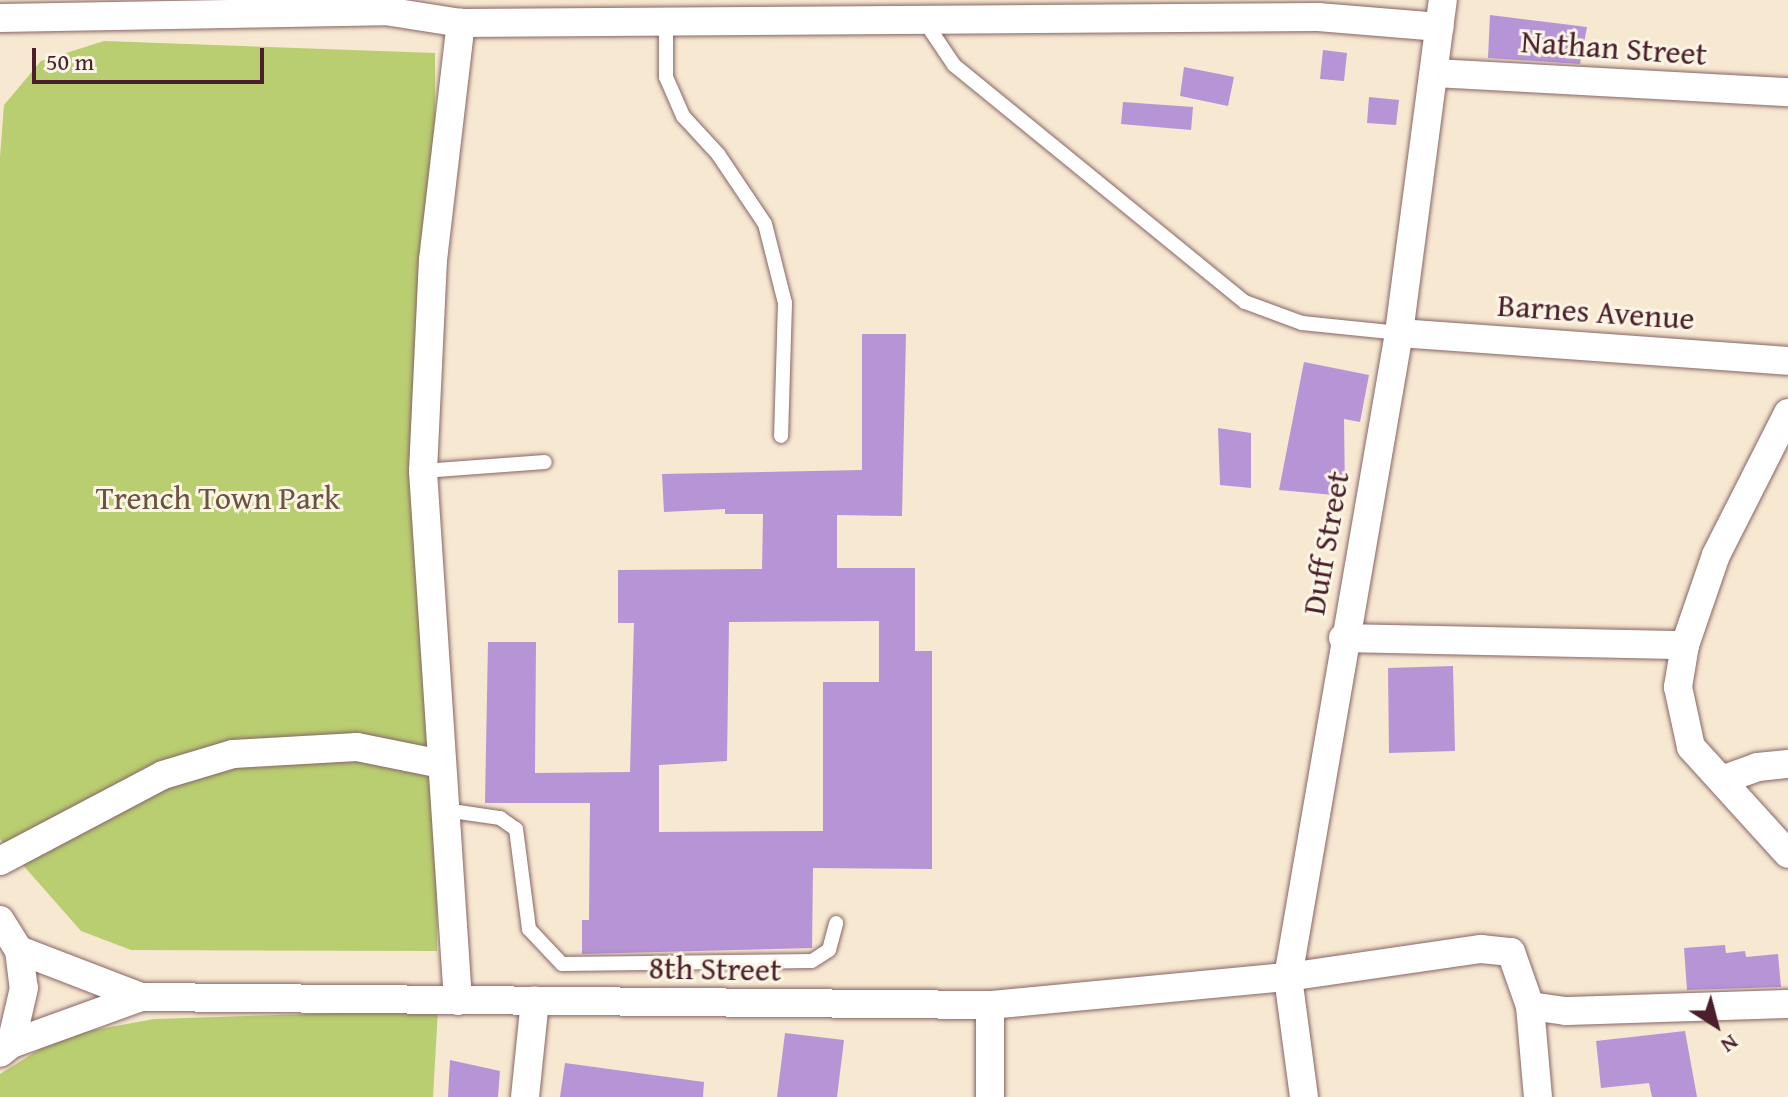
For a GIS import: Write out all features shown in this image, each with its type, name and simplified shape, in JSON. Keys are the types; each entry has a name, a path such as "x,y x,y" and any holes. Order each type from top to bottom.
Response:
{"street":[{"path":"0,18 386,6 461,23 666,21 765,10 923,19 1318,17 1442,13"},
{"name":"Duff Street","path":"1304,1097 1288,977 1343,638 1399,333 1442,13"},
{"path":"458,1001 423,471 433,260 461,23"},
{"name":"Nathan Street","path":"1435,73 1788,92"},
{"name":"Barnes Avenue","path":"1399,333 1788,361"},
{"path":"1788,413 1716,555 1685,645 1678,687 1685,734 1788,854"},
{"path":"1343,638 1685,645"},
{"path":"0,861 163,775 233,754 357,747 441,764"},
{"path":"1722,780 1788,764"},
{"path":"0,920 19,950 23,1004 5,1048"},
{"path":"19,950 141,997"},
{"name":"8th Street","path":"141,997 990,1005 1288,977 1433,953 1511,952 1530,1006"},
{"path":"5,1048 141,997"},
{"path":"525,1097 535,1001"},
{"path":"1538,1097 1530,1006 1566,1011 1788,1004"},
{"path":"990,1005 990,1097"}],"lane":[{"path":"923,19 954,65 1245,302 1302,323 1399,333"},
{"path":"666,21 666,77 683,116 727,166 765,224 785,303 781,436"},
{"path":"423,471 545,462"},
{"path":"445,810 500,818 516,829 522,846 529,929 562,964 812,961 829,950 836,923"}],"green space":[{"name":"Trench Town Park","path":"104,41 435,53 437,951 131,950 81,931 0,839 0,157 4,105 41,61"},
{"path":"438,1010 433,1097 0,1097 0,1074 61,1036 154,1019"}],"building":[{"path":"1490,15 1587,27 1580,64 1488,58"},
{"path":"1323,50 1347,53 1344,81 1320,79"},
{"path":"1184,67 1234,77 1228,106 1180,96"},
{"path":"1369,97 1399,100 1396,125 1367,123"},
{"path":"1123,102 1193,107 1191,130 1121,124"},
{"path":"862,334 906,334 902,516 837,515 837,568 915,568 915,651 932,651 932,869 813,868 812,948 582,954 582,920 589,920 590,803 485,803 488,642 536,642 535,773 630,772 634,623 618,623 618,570 762,569 763,514 725,514 725,509 664,512 662,474 862,470","holes":["879,621 879,682 823,682 823,831 659,832 659,765 727,761 729,622"]},
{"path":"1304,362 1369,375 1360,422 1344,419 1345,496 1279,490"},
{"path":"1218,428 1251,433 1251,488 1220,485"},
{"path":"1453,666 1455,751 1389,753 1388,668"},
{"path":"1725,945 1726,953 1745,951 1746,957 1778,954 1781,987 1687,990 1684,948"},
{"path":"1685,1031 1697,1097 1652,1097 1649,1083 1601,1088 1596,1041"},
{"path":"785,1033 844,1040 837,1097 777,1097"},
{"path":"450,1060 500,1071 498,1097 448,1097"},
{"path":"565,1063 704,1082 703,1097 560,1097"}]}
